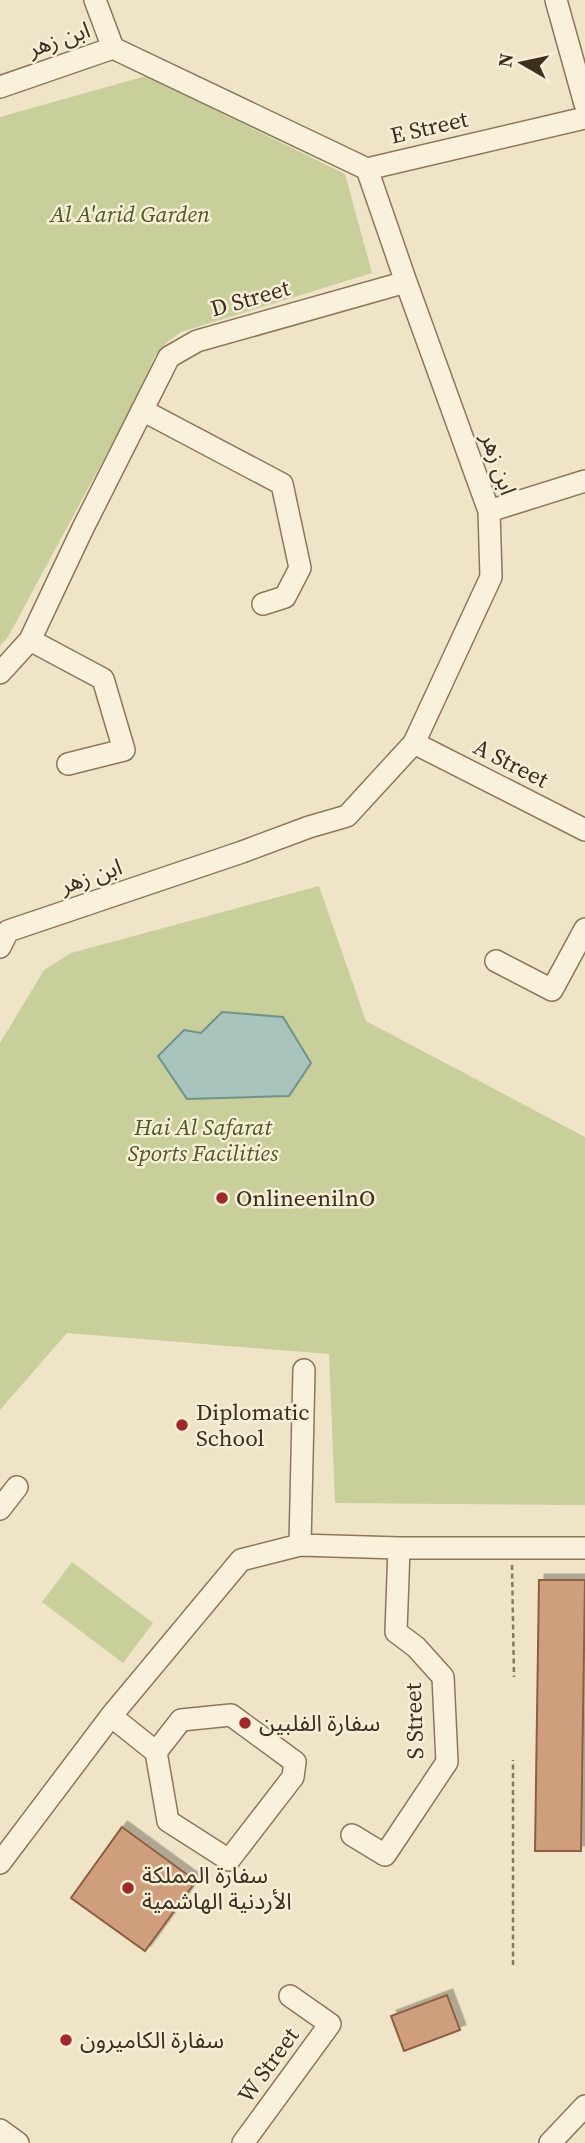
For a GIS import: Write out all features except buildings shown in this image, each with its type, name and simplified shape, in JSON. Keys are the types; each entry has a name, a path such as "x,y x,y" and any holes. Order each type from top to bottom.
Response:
{"street":[{"path":"95,0 113,48"},
{"path":"556,0 585,104"},
{"name":"ابن زهر","path":"0,87 113,48 367,169 489,511 491,577 414,743 348,817 309,827 8,932 0,947"},
{"name":"E Street","path":"367,169 585,118"},
{"name":"D Street","path":"0,673 30,640 169,357 197,341 406,282"},
{"path":"142,410 282,484 300,568 285,597 263,604"},
{"path":"489,511 585,481"},
{"path":"30,640 103,679 124,750 68,764"},
{"name":"A Street","path":"414,743 585,830"},
{"path":"496,961 552,990 585,929"},
{"path":"300,1545 304,1370"},
{"path":"0,1509 17,1487"},
{"path":"0,1863 111,1716 241,1560 300,1545 585,1548"},
{"name":"S Street","path":"352,1835 385,1855 447,1762 443,1677 416,1647 396,1632 399,1548"},
{"path":"111,1716 156,1752 168,1821 229,1860 293,1777 295,1762 231,1715 181,1720 156,1752"},
{"name":"W Street","path":"243,2143 330,2024 290,1996"},
{"path":"550,2143 585,2106"},
{"path":"0,2130 18,2143"}],"path":[{"path":"512,1548 514,1677"},
{"path":"513,1760 513,1965"}],"green space":[{"name":"Al A'arid Garden","path":"146,76 345,174 372,273 181,332 167,342 155,356 126,418 8,637 0,646 0,117"},
{"name":"Hai Al Safarat Sports Facilities","path":"319,886 366,1021 585,1137 585,1505 335,1503 329,1354 67,1333 0,1410 0,1043 44,970 71,953"},
{"path":"72,1562 153,1623 123,1663 42,1602"}],"water":[{"path":"222,1012 283,1017 311,1063 289,1096 187,1099 158,1056 184,1030 201,1033"}],"place":[{"name":"OnlineenilnO","path":"222,1198"},
{"name":"Diplomatic School","path":"182,1425"},
{"name":"سفارة الفلبين","path":"245,1723"},
{"name":"سفارة المملكة الأردنية الهاشمية","path":"128,1888"},
{"name":"سفارة الكاميرون","path":"66,2040"}]}
